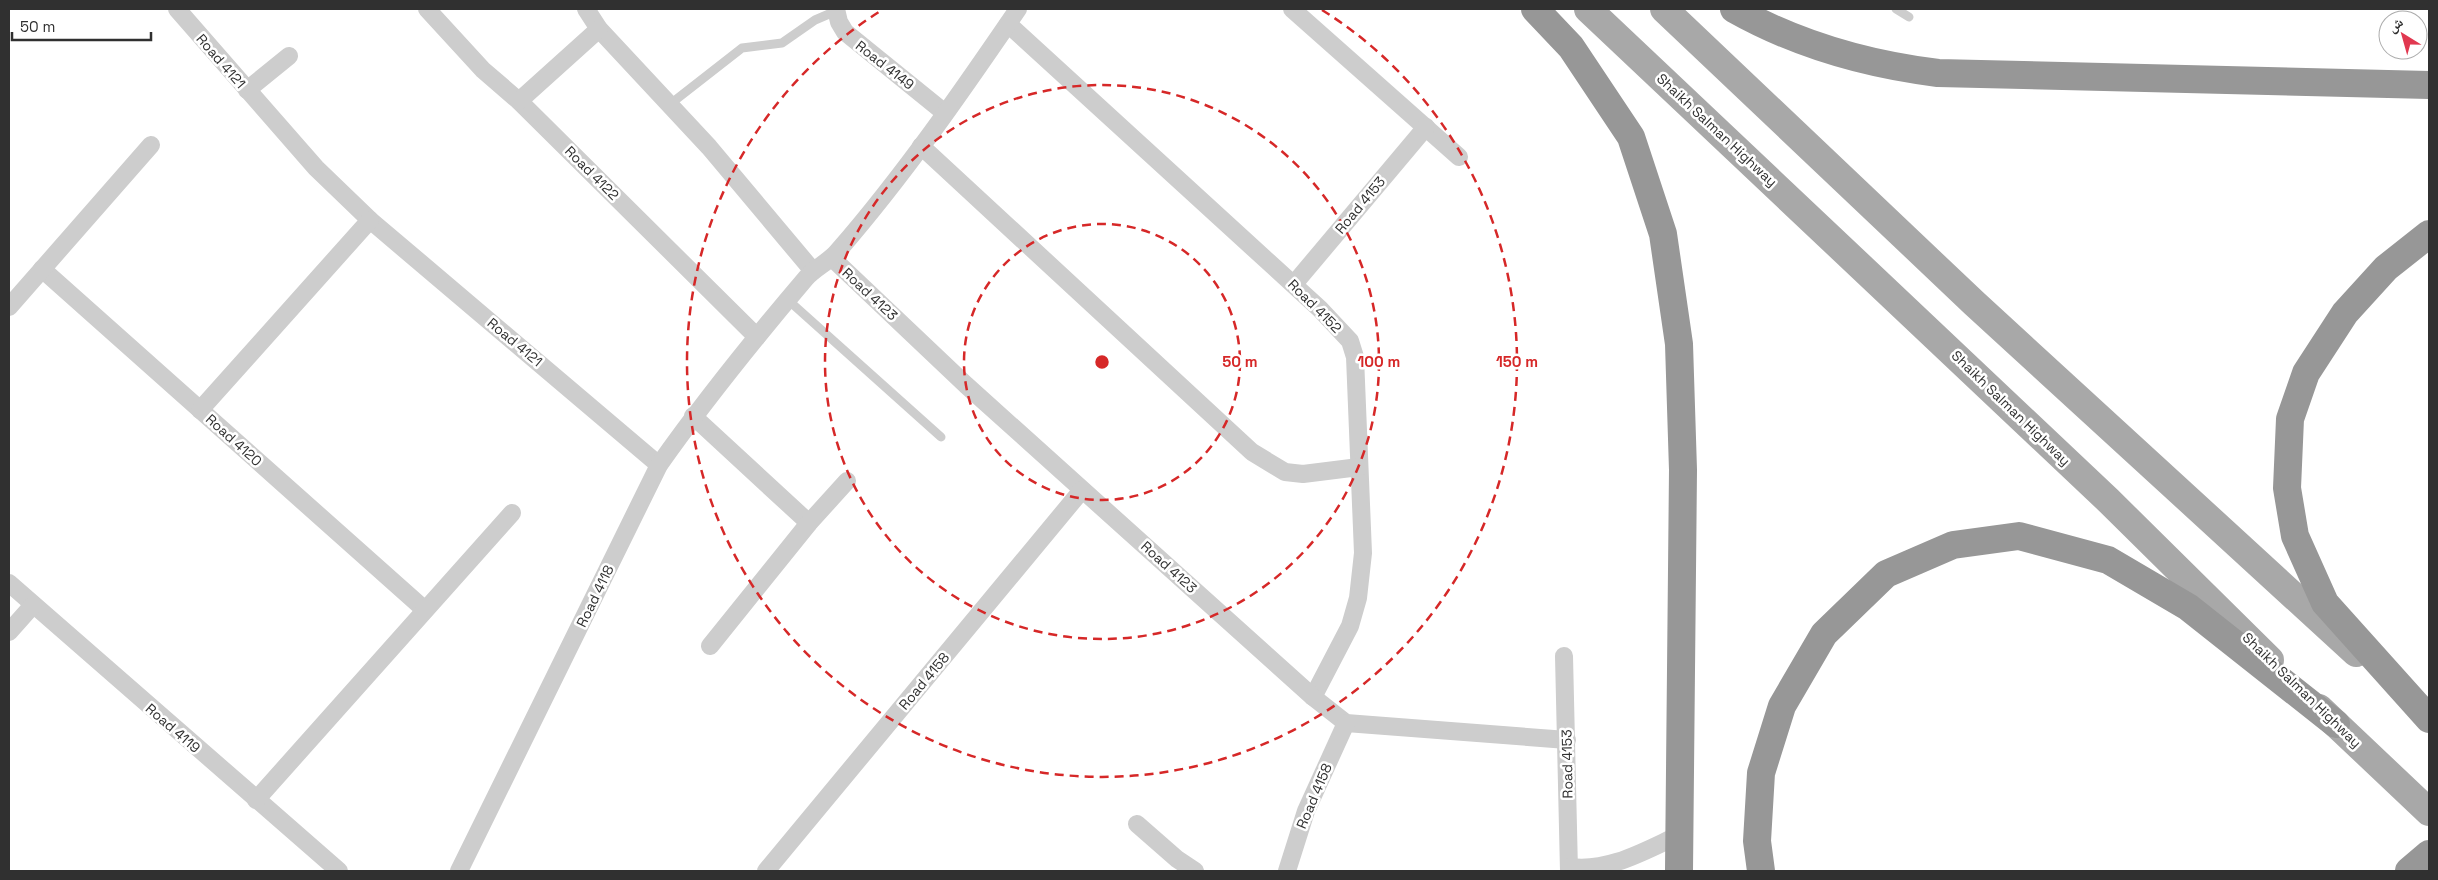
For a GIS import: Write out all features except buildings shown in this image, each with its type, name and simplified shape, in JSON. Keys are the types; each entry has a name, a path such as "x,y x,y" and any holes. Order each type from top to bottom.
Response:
{"highway":[{"path":"1535,9 1571,48 1631,137 1663,234 1679,344 1684,470 1679,871"},
{"path":"1734,9 1785,35 1822,49 1876,64 1938,73 2429,85"},
{"path":"2429,234 2386,268 2345,313 2306,373 2290,419 2287,488 2295,536 2325,603 2429,719"},
{"path":"1761,871 1757,842 1761,774 1786,698 1824,634 1886,574 1953,545 2019,536 2108,560 2188,607 2336,724"},
{"path":"2409,871 2429,854"}],"main road":[{"name":"Shaikh Salman Highway","path":"1588,9 2109,501 2426,810"},
{"path":"1664,9 1974,304 2429,719"}],"street":[{"name":"Road 4121","path":"177,9 316,168 370,220 659,465"},
{"name":"Road 4122","path":"427,9 483,70 519,101 757,337"},
{"path":"586,9 599,29 709,147 813,271"},
{"name":"Road 4123","path":"757,337 813,271 832,258 921,146 1018,9"},
{"path":"1292,9 1460,157"},
{"name":"Road 4149","path":"836,10 845,32 853,40 945,112"},
{"name":"Road 4152","path":"1008,24 1294,284 1350,342 1355,358 1363,553 1358,598 1350,626 1336,658 1313,697"},
{"path":"519,101 599,29"},
{"path":"246,90 289,56"},
{"name":"Road 4153","path":"1294,284 1426,127"},
{"path":"9,307 151,145"},
{"path":"921,146 1252,452 1285,472 1303,474 1359,467"},
{"path":"200,410 370,220"},
{"name":"Road 4123","path":"832,258 966,385 1082,490 1313,697 1346,723"},
{"name":"Road 4120","path":"42,269 425,610"},
{"name":"Road 4118","path":"459,871 659,465 693,416 757,337"},
{"path":"693,416 809,523"},
{"path":"710,646 809,523 847,481"},
{"name":"Road 4158","path":"766,871 1082,490"},
{"path":"256,800 512,513"},
{"name":"Road 4119","path":"9,583 339,871"},
{"path":"9,632 33,605"},
{"name":"Road 4153","path":"1564,656 1569,869"},
{"path":"1346,723 1566,740"},
{"name":"Road 4158","path":"1287,871 1306,811 1346,723"},
{"path":"1137,824 1177,859 1195,871"},
{"path":"1569,869 1610,865 1679,835"}],"lane":[{"path":"1896,9 1909,17"},
{"path":"670,105 742,48 782,43 815,20 836,10"},
{"path":"788,300 942,437"}]}
